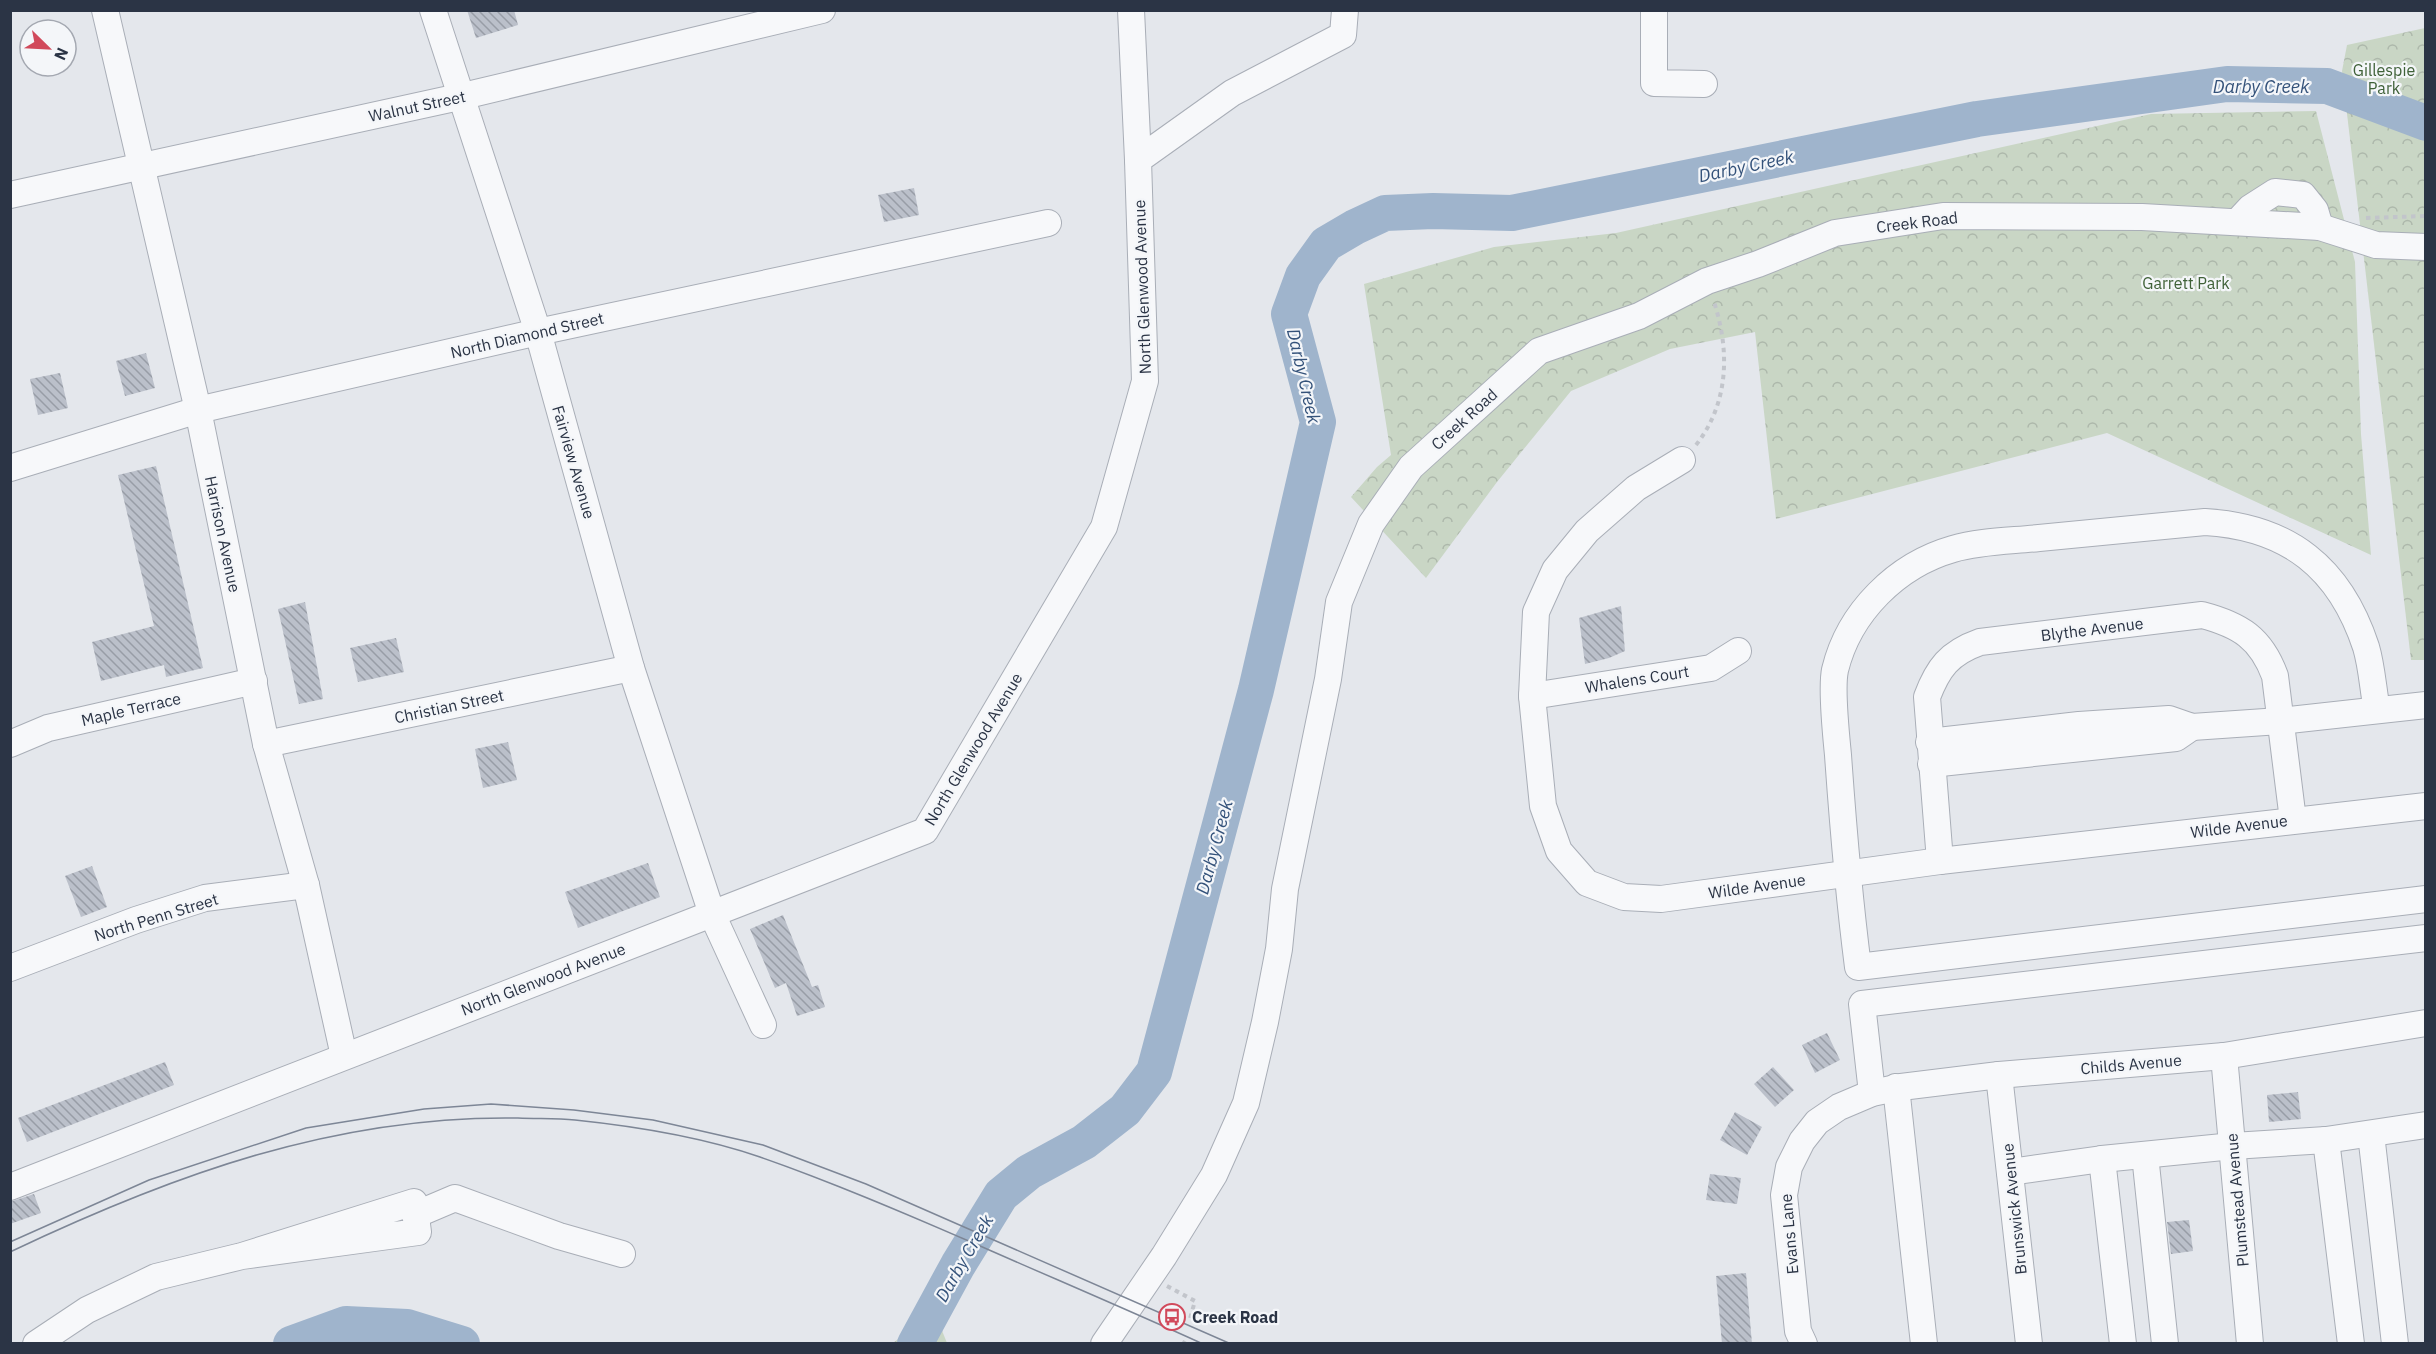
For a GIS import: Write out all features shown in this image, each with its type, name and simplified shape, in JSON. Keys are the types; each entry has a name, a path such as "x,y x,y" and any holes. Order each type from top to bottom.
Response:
{"street":[{"name":"Harrison Avenue","path":"105,10 198,410 266,744 306,885 344,1056"},
{"name":"Fairview Avenue","path":"433,10 459,97 538,332 631,668 712,914 763,1025"},
{"name":"Walnut Street","path":"10,195 459,97 781,14 822,10"},
{"name":"North Glenwood Avenue","path":"10,1187 925,831 1104,526 1145,381 1131,10"},
{"path":"1138,160 1232,93 1343,35 1345,10"},
{"path":"1654,10 1654,83 1704,84"},
{"name":"Creek Road","path":"1109,1342 1214,1175 1246,1103 1279,949 1285,889 1328,679 1339,602 1371,524 1411,467 1539,351 1640,316 1707,281 1758,264 1835,233 1943,216 2142,217 2320,227 2376,245 2426,247"},
{"name":"North Diamond Street","path":"10,468 198,410 538,332 1048,223"},
{"name":"Wilde Avenue","path":"1682,460 1636,489 1587,531 1555,570 1536,612 1532,696 1543,806 1559,851 1587,883 1624,897 1661,899 1940,861 2426,806"},
{"path":"2377,710 2367,650 2350,606 2324,571 2296,548 2260,532 2234,524 2205,522 1956,548 1929,556 1880,592 1865,609 1842,649 1835,672 1835,724 1846,873 1858,968 2426,899"},
{"name":"Blythe Avenue","path":"1940,861 1927,697 1934,678 1961,649 1980,642 2202,615 2235,626 2253,639 2267,655 2275,676 2293,820"},
{"name":"Whalens Court","path":"1532,696 1712,668 1738,651"},
{"name":"Christian Street","path":"266,744 631,668"},
{"name":"Maple Terrace","path":"10,744 48,728 254,681"},
{"path":"1930,753 2175,738 2192,727 2280,721 2426,705"},
{"name":"North Penn Street","path":"10,968 136,920 205,898 306,885"},
{"path":"1924,1344 1884,1090 1862,1004 2426,938"},
{"name":"Childs Avenue","path":"1839,1107 1884,1090 1999,1075 2224,1056 2426,1023"},
{"name":"Plumstead Avenue","path":"2224,1056 2250,1344"},
{"name":"Brunswick Avenue","path":"1999,1075 2029,1344"},
{"name":"Evans Lane","path":"1804,1344 1798,1331 1784,1195 1789,1167 1802,1141 1817,1122 1839,1107"},
{"path":"2010,1172 2102,1159 2233,1146 2326,1140 2426,1125"},
{"path":"2371,1134 2395,1344"},
{"path":"2326,1140 2350,1344"},
{"path":"2145,1155 2165,1344"},
{"path":"2102,1159 2123,1344"},
{"path":"36,1344 87,1310 156,1277 242,1256 414,1202 416,1215 455,1198 559,1236 622,1254"}],"path":[{"path":"1682,460 1698,443 1714,417 1724,383 1725,350 1707,281"},
{"path":"1150,1277 1194,1301 1189,1322"}],"green space":[{"name":"Gillespie Park","path":"2425,28 2425,660 2411,660 2342,71 2347,45"},
{"name":"Garrett Park","path":"2316,111 2355,262 2361,434 2371,555 2107,433 1776,519 1755,332 1670,349 1571,391 1497,482 1426,578 1351,497 1377,467 1391,455 1364,284 1494,247 1616,233 2151,114"},
{"path":"934,1311 947,1343 893,1343"}],"building":[{"path":"467,10 514,10 518,25 476,38"},
{"path":"914,188 919,215 884,222 878,195"},
{"path":"146,353 155,388 125,396 116,361"},
{"path":"60,373 68,408 38,415 30,379"},
{"path":"156,466 203,668 166,677 164,665 101,681 92,642 154,626 118,475"},
{"path":"305,602 323,699 299,704 278,609"},
{"path":"1621,606 1625,651 1585,664 1579,618"},
{"path":"396,638 404,672 358,682 350,648"},
{"path":"508,742 517,780 483,788 475,749"},
{"path":"648,863 660,897 578,928 565,892"},
{"path":"92,866 107,907 81,917 65,876"},
{"path":"783,915 812,987 818,985 825,1007 797,1016 786,983 775,988 750,929"},
{"path":"1827,1033 1840,1060 1815,1073 1802,1045"},
{"path":"165,1062 174,1085 27,1142 18,1118"},
{"path":"1773,1067 1794,1090 1775,1107 1754,1084"},
{"path":"2298,1092 2301,1119 2269,1122 2267,1095"},
{"path":"1735,1112 1762,1127 1747,1155 1720,1140"},
{"path":"1710,1174 1741,1178 1737,1204 1706,1200"},
{"path":"34,1194 41,1213 10,1224 10,1202"},
{"path":"2189,1220 2193,1251 2171,1254 2167,1222"},
{"path":"1746,1273 1752,1344 1722,1344 1716,1276"}],"waterway":[{"name":"Darby Creek","path":"915,1344 958,1265 1001,1195 1029,1172 1084,1142 1125,1110 1154,1072 1256,690 1318,422 1289,314 1303,276 1326,244 1385,213 1433,211 1512,213 1977,119 2227,84 2327,86 2426,123"},
{"name":"Darby Creek","path":"291,1344 346,1324 407,1327 462,1344"}],"tram line":[{"path":"10,1242 149,1180 306,1128 424,1109 491,1104 574,1110 653,1120 763,1145 866,1184 1231,1344"},
{"path":"10,1252 132,1198 194,1175 256,1155 320,1139 385,1127 451,1120 568,1119 669,1134 716,1144 760,1157 893,1209 1203,1344"}],"place":[{"name":"Creek Road","path":"1172,1317"}]}
